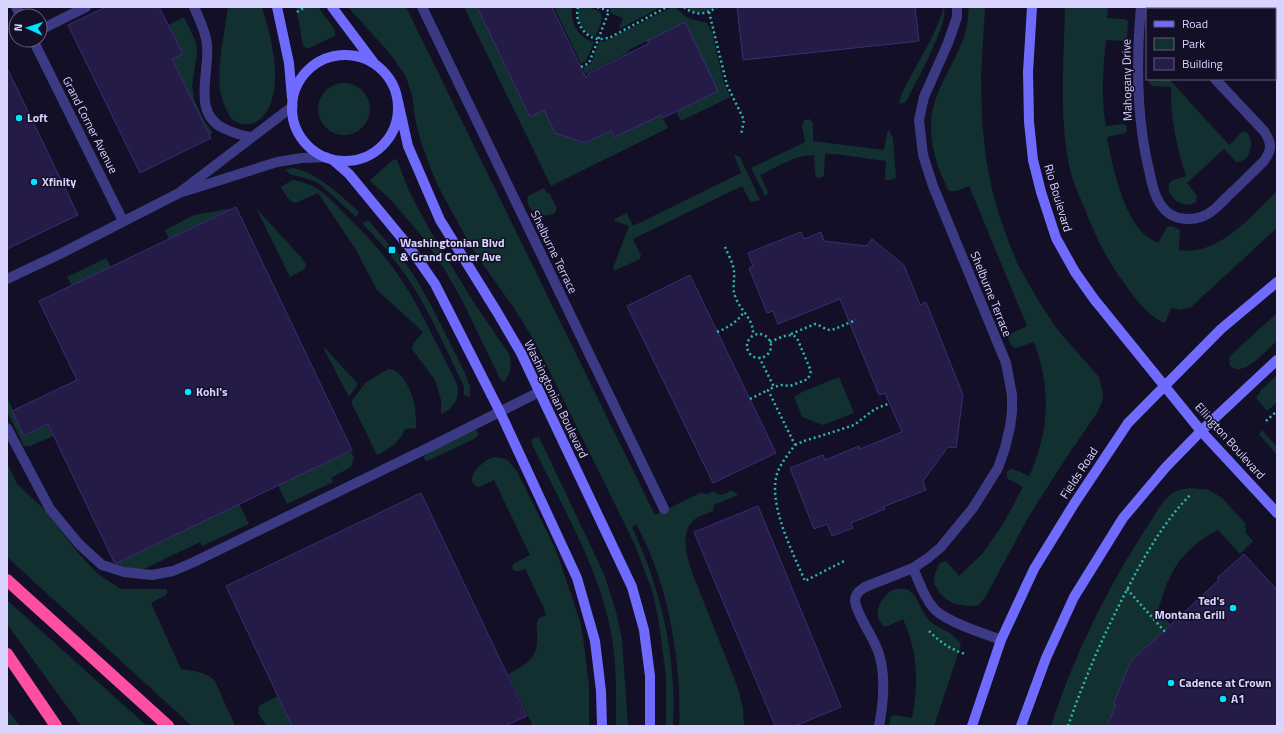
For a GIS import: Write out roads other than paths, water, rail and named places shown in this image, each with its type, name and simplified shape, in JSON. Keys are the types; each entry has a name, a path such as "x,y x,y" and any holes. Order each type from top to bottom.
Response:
{"highway":[{"path":"7,580 168,726"},
{"path":"7,654 56,726"}],"street":[{"path":"48,26 86,7"},
{"path":"194,7 205,32 207,43 207,66 204,100 210,116 218,126 243,136 252,137"},
{"path":"278,7 289,63 293,119 299,133 307,145 319,154 346,161 359,159 372,154 382,146 390,136 396,123 398,110 397,97 393,84 376,65 332,7"},
{"name":"Shelburne Terrace","path":"422,7 664,509"},
{"name":"Shelburne Terrace","path":"879,726 883,699 883,670 876,646 857,608 855,599 858,592 862,589 913,568 941,547 973,508 998,468 1005,448 1012,412 1012,395 1006,363 933,186 923,155 919,120 924,96 948,43 957,18 956,7"},
{"name":"Rio Boulevard","path":"1032,7 1028,72 1029,122 1035,166 1041,192 1056,238 1075,272 1094,299 1164,386"},
{"name":"Mahogany Drive","path":"1141,7 1143,29 1138,98 1140,126 1145,155 1154,191 1160,203 1167,212 1178,217 1190,219 1200,218 1211,212 1264,161 1271,146 1264,131 1216,80"},
{"name":"Grand Corner Avenue","path":"37,48 123,221"},
{"path":"179,193 292,105 295,91 301,78 322,60 335,56 349,55 363,58 376,65"},
{"name":"Washingtonian Boulevard","path":"397,97 408,146 440,220 521,353 632,587 644,630 650,676 650,726"},
{"path":"7,279 55,257 179,193 277,162 302,158 330,158 349,174 410,248 435,284 500,412 577,578 595,641 601,691 602,726"},
{"name":"Fields Road","path":"972,726 1001,640 1034,569 1074,504 1128,423 1221,329 1277,282"},
{"path":"1021,726 1046,658 1074,597 1123,518 1166,467 1201,430 1277,360"},
{"name":"Ellington Boulevard","path":"1164,386 1201,430 1277,513"},
{"path":"7,428 50,510 79,544 102,565 124,572 150,575 173,571 194,562 416,454 539,392"},
{"path":"913,568 925,596 938,613 1001,640"}],"place":[{"name":"Loft","path":"19,118"},
{"name":"Xfinity","path":"34,182"},
{"name":"Washingtonian Blvd & Grand Corner Ave","path":"392,250"},
{"name":"Kohl's","path":"188,392"},
{"name":"Ted's Montana Grill","path":"1233,608"},
{"name":"Cadence at Crown","path":"1171,683"},
{"name":"A1","path":"1223,699"}]}
